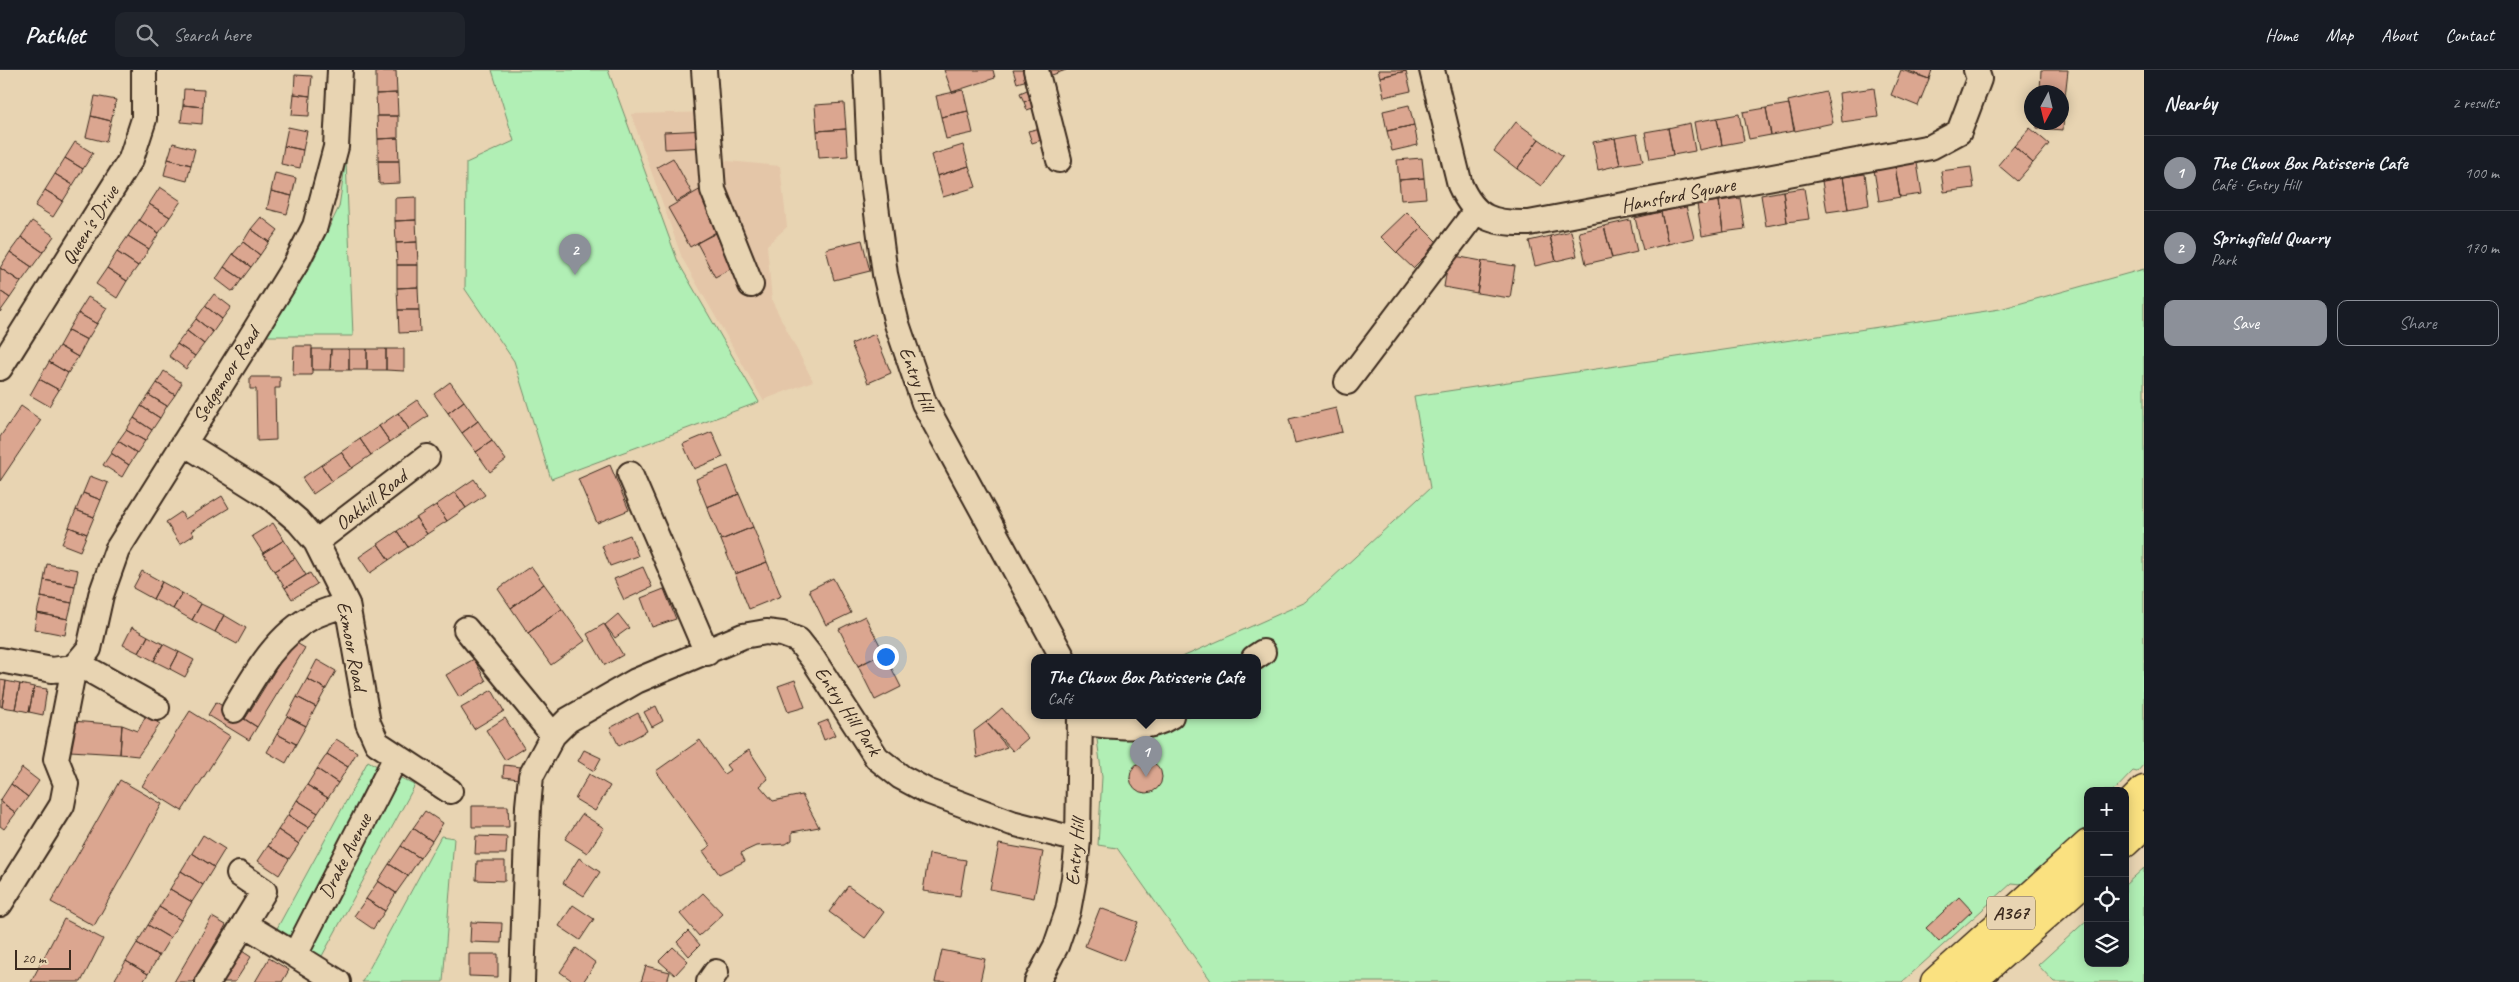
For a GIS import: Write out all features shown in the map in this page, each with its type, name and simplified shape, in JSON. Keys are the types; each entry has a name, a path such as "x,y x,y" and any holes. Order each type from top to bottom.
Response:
{"main road":[{"path":"2129,805 2144,790"},
{"name":"A367","path":"1935,982 2084,848"},
{"name":"A367","path":"1971,982 2084,882"}],"street":[{"name":"Queen's Drive","path":"0,368 131,159 144,119 144,70"},
{"name":"Sedgemoor Road","path":"0,904 62,805 66,784 56,759 76,665 89,649 101,595 118,550 295,265 315,226 336,146 340,70"},
{"path":"704,70 709,159 714,190 751,285"},
{"name":"Entry Hill","path":"866,70 866,106 874,188 885,274 897,324 924,403 1061,654"},
{"path":"1036,70 1059,160"},
{"path":"1348,382 1476,211 1466,199 1460,185 1432,70"},
{"name":"Hansford Square","path":"1476,211 1489,220 1508,224 1529,223 1931,147 1960,132 1979,79 1976,70"},
{"name":"Exmoor Road","path":"184,443 270,497 298,520 316,542 347,604 368,723 377,743 450,791"},
{"name":"Oakhill Road","path":"316,542 426,457"},
{"path":"630,474 707,653"},
{"path":"234,710 251,682 282,640 313,616 347,604"},
{"path":"466,629 553,735"},
{"name":"Entry Hill Park","path":"522,982 528,806 532,776 553,735 568,720 636,681 707,653 743,636 766,632 782,634 798,640 813,659 877,758 901,777 934,793 1012,823 1078,840"},
{"path":"0,660 52,670 76,665 157,708"},
{"path":"1081,719 1144,726 1160,723 1166,719"},
{"name":"Entry Hill","path":"1037,982 1056,946 1068,911 1074,878 1078,840 1081,719"},
{"name":"Drake Avenue","path":"295,955 396,757"},
{"path":"208,982 264,891 239,874"},
{"path":"244,924 338,982"}],"shaded area":[{"path":"714,112 717,160 780,166 787,227 767,245 772,301 813,381 763,400 682,258 631,114"}],"green space":[{"path":"492,70 608,70 678,262 759,402 551,479 514,361 465,289 466,163 514,141"},
{"path":"346,159 353,336 265,336 311,265 339,207"},
{"path":"2144,269 2144,764 2137,772 2133,771 2118,787 2084,787 2084,834 2062,857 2022,884 2012,883 1902,982 1212,982 1117,848 1098,845 1102,777 1094,719 1261,719 1261,654 1189,654 1306,602 1430,488 1414,396 2000,309"},
{"path":"368,761 384,770 293,941 275,932"},
{"path":"397,776 415,785 322,956 306,948"},
{"path":"441,836 454,838 443,982 362,982"},
{"path":"2144,868 2144,982 2054,982 2038,965 2084,923 2084,967 2129,967 2129,881"}],"building":[{"path":"944,70 993,70 995,78 952,92"},
{"path":"1013,70 1029,70 1031,79 1017,83"},
{"path":"1047,70 1066,70 1049,76"},
{"path":"1378,70 1406,70 1406,71 1380,77"},
{"path":"1901,70 1929,79 1918,106 1891,95"},
{"path":"1906,70 1932,70 1929,79"},
{"path":"2041,70 2068,70 2066,85 2040,85"},
{"path":"376,71 396,71 397,93 376,94"},
{"path":"1406,71 1411,91 1384,97 1380,77"},
{"path":"295,75 312,76 310,96 294,94"},
{"path":"1034,87 1038,96 1024,102 1020,93"},
{"path":"1874,88 1878,117 1842,122 1839,93"},
{"path":"184,89 204,90 203,107 183,105"},
{"path":"963,90 968,111 941,117 936,96"},
{"path":"1826,92 1833,123 1795,131 1788,101"},
{"path":"397,93 398,116 377,116 376,94"},
{"path":"294,94 310,96 309,116 292,115"},
{"path":"95,96 116,100 111,121 91,116"},
{"path":"1038,96 1041,105 1027,110 1024,102"},
{"path":"844,103 846,129 817,131 815,105"},
{"path":"1789,104 1794,131 1771,135 1766,108"},
{"path":"183,105 203,107 202,124 181,122"},
{"path":"1409,105 1414,125 1387,131 1383,111"},
{"path":"1766,108 1771,135 1749,139 1743,112"},
{"path":"968,111 973,133 946,139 941,117"},
{"path":"1739,114 1744,141 1722,145 1717,118"},
{"path":"91,116 111,121 106,142 86,137"},
{"path":"377,116 398,116 398,138 378,139"},
{"path":"1717,118 1722,145 1699,150 1694,122"},
{"path":"1516,122 1539,139 1517,169 1494,151"},
{"path":"1690,123 1695,151 1673,155 1668,128"},
{"path":"1414,125 1418,145 1392,151 1387,131"},
{"path":"288,127 307,131 303,150 284,146"},
{"path":"1045,127 1048,138 1032,143 1028,131"},
{"path":"1668,128 1673,155 1650,159 1645,132"},
{"path":"846,129 848,156 819,158 817,131"},
{"path":"707,130 708,147 665,149 664,132"},
{"path":"2028,130 2032,130 2049,144 2033,163 2014,146"},
{"path":"1637,134 1643,161 1620,165 1615,138"},
{"path":"398,138 399,161 378,161 378,139"},
{"path":"1615,138 1620,165 1598,170 1593,142"},
{"path":"1539,139 1563,156 1541,186 1517,169"},
{"path":"75,142 93,153 83,169 65,158"},
{"path":"173,143 195,149 191,165 168,159"},
{"path":"963,145 969,166 937,176 931,155"},
{"path":"284,146 303,150 300,168 281,164"},
{"path":"2014,146 2033,163 2017,181 1998,165"},
{"path":"65,158 83,169 73,185 55,174"},
{"path":"673,158 692,193 676,202 657,167"},
{"path":"1422,158 1424,178 1399,180 1397,160"},
{"path":"168,159 191,165 187,181 164,175"},
{"path":"378,161 399,161 400,183 379,184"},
{"path":"1917,163 1922,194 1900,197 1895,166"},
{"path":"969,166 976,187 943,197 937,176"},
{"path":"1895,166 1900,197 1879,201 1874,170"},
{"path":"1971,167 1974,188 1944,192 1941,171"},
{"path":"275,173 296,178 292,196 271,191"},
{"path":"55,174 73,185 63,201 45,190"},
{"path":"1865,174 1869,205 1848,209 1843,177"},
{"path":"1843,177 1848,209 1827,212 1822,181"},
{"path":"1424,178 1426,198 1401,200 1399,180"},
{"path":"160,187 181,201 170,217 149,204"},
{"path":"1804,188 1809,219 1787,222 1783,191"},
{"path":"701,189 723,228 690,247 668,208"},
{"path":"45,190 63,201 53,217 35,206"},
{"path":"271,191 292,196 287,214 267,209"},
{"path":"1783,191 1787,222 1766,226 1761,195"},
{"path":"416,197 416,220 395,221 395,198"},
{"path":"1740,198 1745,229 1723,232 1719,201"},
{"path":"1719,201 1723,232 1702,236 1697,204"},
{"path":"149,204 170,217 159,233 139,220"},
{"path":"1686,206 1694,238 1668,244 1661,212"},
{"path":"1407,212 1422,227 1397,253 1381,237"},
{"path":"1661,212 1668,244 1643,250 1635,218"},
{"path":"261,217 278,230 269,242 251,229"},
{"path":"139,220 159,233 149,249 128,236"},
{"path":"416,220 417,242 396,243 395,221"},
{"path":"1630,220 1637,252 1612,258 1604,226"},
{"path":"32,221 54,236 43,252 21,237"},
{"path":"1604,226 1612,258 1586,264 1579,232"},
{"path":"1422,227 1438,243 1413,268 1397,253"},
{"path":"251,229 269,242 260,255 243,242"},
{"path":"724,229 742,263 715,277 697,243"},
{"path":"1571,231 1577,256 1556,261 1550,236"},
{"path":"128,236 149,249 138,266 117,252"},
{"path":"1550,236 1556,261 1535,266 1529,241"},
{"path":"21,237 43,252 32,267 10,252"},
{"path":"862,240 870,271 834,280 826,249"},
{"path":"243,242 260,255 251,267 233,254"},
{"path":"417,242 418,265 397,265 396,243"},
{"path":"10,252 32,267 21,282 0,268"},
{"path":"117,252 138,266 127,281 107,268"},
{"path":"233,254 251,267 242,279 224,267"},
{"path":"1449,255 1482,261 1477,293 1444,287"},
{"path":"1482,261 1515,266 1510,298 1477,293"},
{"path":"397,265 418,265 418,287 397,288"},
{"path":"224,267 242,279 233,292 216,279"},
{"path":"0,268 21,282 10,298 0,291"},
{"path":"107,268 127,281 117,298 96,284"},
{"path":"418,287 419,310 398,310 397,288"},
{"path":"0,291 10,298 0,312"},
{"path":"214,294 231,307 222,319 205,306"},
{"path":"88,297 107,308 97,324 78,313"},
{"path":"205,306 222,319 213,332 196,319"},
{"path":"398,310 419,310 420,332 399,333"},
{"path":"78,313 97,324 87,340 68,330"},
{"path":"196,319 213,332 204,344 187,331"},
{"path":"68,330 87,340 78,357 59,346"},
{"path":"187,331 204,344 195,356 177,344"},
{"path":"875,334 891,373 868,383 851,344"},
{"path":"177,344 195,356 186,369 169,356"},
{"path":"59,346 78,357 68,373 49,362"},
{"path":"294,346 312,346 312,375 293,375"},
{"path":"312,349 331,349 330,370 312,370"},
{"path":"331,349 349,349 349,370 330,370"},
{"path":"349,349 367,349 367,370 349,370"},
{"path":"367,349 386,349 386,370 367,370"},
{"path":"386,349 404,349 404,371 386,370"},
{"path":"49,362 68,373 59,390 39,379"},
{"path":"164,371 182,383 175,395 157,383"},
{"path":"250,377 280,377 280,388 275,388 276,440 257,441 256,389 250,389"},
{"path":"39,379 59,390 49,406 30,395"},
{"path":"450,382 464,401 448,413 434,394"},
{"path":"157,383 175,395 167,406 149,395"},
{"path":"149,395 167,406 160,418 141,406"},
{"path":"417,400 428,416 409,429 398,413"},
{"path":"464,401 478,421 462,433 448,413"},
{"path":"21,406 41,420 0,481 0,437"},
{"path":"141,406 160,418 152,430 134,418"},
{"path":"1336,408 1342,432 1295,443 1289,419"},
{"path":"398,413 409,429 390,442 379,426"},
{"path":"134,418 152,430 145,441 126,430"},
{"path":"478,421 492,441 476,452 462,433"},
{"path":"379,426 390,442 371,455 360,439"},
{"path":"126,430 145,441 137,453 118,441"},
{"path":"712,432 723,457 694,469 683,444"},
{"path":"360,439 371,455 352,468 341,452"},
{"path":"118,441 137,453 129,465 111,453"},
{"path":"492,441 506,460 490,472 476,452"},
{"path":"341,452 352,468 332,481 321,465"},
{"path":"111,453 129,465 122,477 103,465"},
{"path":"321,465 332,481 313,494 302,478"},
{"path":"610,465 629,510 597,523 578,479"},
{"path":"728,466 739,494 707,507 696,479"},
{"path":"90,476 108,483 101,500 83,493"},
{"path":"474,479 485,495 466,508 455,492"},
{"path":"455,492 466,508 447,521 436,505"},
{"path":"83,493 101,500 94,517 76,510"},
{"path":"739,494 753,527 721,540 707,507"},
{"path":"222,496 229,508 191,531 194,535 180,544 166,522 181,512 185,519"},
{"path":"436,505 447,521 427,534 416,518"},
{"path":"76,510 94,517 87,534 69,527"},
{"path":"416,518 427,534 408,547 397,531"},
{"path":"273,523 284,540 263,553 252,536"},
{"path":"69,527 87,534 80,551 62,544"},
{"path":"753,527 767,562 735,574 721,540"},
{"path":"397,531 408,547 389,560 378,544"},
{"path":"630,535 638,556 610,566 602,546"},
{"path":"284,540 295,558 274,571 263,553"},
{"path":"378,544 389,560 370,573 359,557"},
{"path":"295,558 306,575 285,588 274,571"},
{"path":"767,562 781,596 749,609 735,574"},
{"path":"47,564 78,570 75,586 44,580"},
{"path":"531,566 544,584 511,608 498,589"},
{"path":"643,567 652,587 624,600 614,579"},
{"path":"142,571 162,582 153,599 133,588"},
{"path":"310,573 317,584 292,599 285,588"},
{"path":"833,578 851,613 826,625 809,590"},
{"path":"44,580 75,586 72,603 41,597"},
{"path":"162,582 182,593 173,609 153,599"},
{"path":"544,584 562,609 528,633 511,608"},
{"path":"664,589 676,619 652,627 641,598"},
{"path":"182,593 201,604 192,620 173,609"},
{"path":"41,597 72,603 68,619 37,613"},
{"path":"201,604 224,615 215,632 192,620"},
{"path":"562,609 585,641 551,665 528,633"},
{"path":"37,613 68,619 65,635 34,629"},
{"path":"618,614 629,628 615,638 605,625"},
{"path":"224,615 246,628 237,644 215,632"},
{"path":"865,616 884,653 858,666 839,629"},
{"path":"604,624 623,655 605,665 587,634"},
{"path":"132,627 148,636 139,653 123,645"},
{"path":"148,636 163,644 154,661 139,653"},
{"path":"293,641 305,648 257,727 245,719"},
{"path":"163,644 179,652 170,669 154,661"},
{"path":"179,652 194,660 185,677 170,669"},
{"path":"884,653 901,687 875,700 858,666"},
{"path":"474,659 486,681 459,697 446,675"},
{"path":"317,660 336,671 326,689 307,679"},
{"path":"307,679 326,689 316,707 297,697"},
{"path":"0,680 6,681 2,707 0,706"},
{"path":"795,680 805,707 788,712 778,686"},
{"path":"6,681 20,684 15,709 2,707"},
{"path":"20,684 34,687 29,712 15,709"},
{"path":"34,687 47,689 43,715 29,712"},
{"path":"492,690 504,711 474,729 461,708"},
{"path":"297,697 316,707 306,726 287,716"},
{"path":"216,702 257,727 249,740 208,715"},
{"path":"656,706 663,721 652,727 644,712"},
{"path":"1002,708 1028,738 1013,751 986,722"},
{"path":"190,711 230,736 182,811 142,786"},
{"path":"638,713 647,731 619,746 610,728"},
{"path":"146,715 160,724 138,756 120,754 122,725 138,731"},
{"path":"287,716 306,726 296,744 277,734"},
{"path":"505,718 524,748 505,760 486,730"},
{"path":"828,720 835,735 824,740 818,724"},
{"path":"72,721 122,725 120,754 70,751"},
{"path":"986,722 1007,747 977,758 974,731"},
{"path":"277,734 296,744 286,763 267,752"},
{"path":"336,739 357,752 348,767 327,754"},
{"path":"700,740 724,774 730,770 726,765 749,750 768,779 760,786 773,801 802,795 819,827 792,832 792,840 786,844 756,846 741,853 745,861 719,874 703,851 710,846 656,771"},
{"path":"584,750 601,758 594,771 578,761"},
{"path":"327,754 348,767 338,783 317,769"},
{"path":"1146,761 1152,762 1157,766 1161,771 1161,783 1157,788 1152,792 1146,793 1140,792 1135,788 1131,783 1130,777 1131,771 1135,766 1140,762"},
{"path":"504,765 521,767 519,779 503,777"},
{"path":"22,768 39,781 28,797 11,784"},
{"path":"317,769 338,783 328,798 307,785"},
{"path":"589,774 610,786 595,811 575,799"},
{"path":"120,780 162,804 94,926 51,902"},
{"path":"11,784 28,797 16,813 0,801"},
{"path":"307,785 328,798 318,813 297,800"},
{"path":"297,800 318,813 309,828 288,815"},
{"path":"0,801 16,813 4,829 0,826"},
{"path":"472,806 508,806 509,827 472,827"},
{"path":"425,811 443,823 432,841 413,828"},
{"path":"582,814 604,828 587,853 565,839"},
{"path":"288,815 309,828 299,844 278,830"},
{"path":"413,828 432,841 420,858 401,846"},
{"path":"278,830 299,844 289,859 268,846"},
{"path":"203,835 225,849 214,867 192,853"},
{"path":"476,836 507,837 506,854 475,854"},
{"path":"999,844 1043,852 1034,898 990,889"},
{"path":"268,846 289,859 279,875 258,861"},
{"path":"401,846 420,858 408,876 389,864"},
{"path":"192,853 214,867 203,885 181,871"},
{"path":"929,854 966,860 960,896 923,891"},
{"path":"579,858 600,872 584,896 563,883"},
{"path":"477,861 505,861 505,881 476,880"},
{"path":"389,864 408,876 396,893 378,881"},
{"path":"181,871 203,885 192,902 170,889"},
{"path":"378,881 396,893 385,911 366,899"},
{"path":"848,886 884,912 865,938 829,912"},
{"path":"170,889 192,902 181,920 159,907"},
{"path":"703,893 723,914 699,936 680,914"},
{"path":"1959,897 1972,911 1939,942 1926,928"},
{"path":"366,899 385,911 373,929 354,916"},
{"path":"573,905 594,919 580,940 559,926"},
{"path":"159,907 181,920 170,938 148,925"},
{"path":"1100,908 1138,922 1123,961 1085,946"},
{"path":"212,917 226,925 193,982 174,982"},
{"path":"64,919 103,939 81,982 31,982"},
{"path":"471,922 502,923 501,943 470,942"},
{"path":"148,925 170,938 159,956 137,943"},
{"path":"688,931 700,945 689,956 677,942"},
{"path":"137,943 159,956 148,974 126,961"},
{"path":"673,947 688,961 675,975 659,961"},
{"path":"576,948 596,963 583,982 574,982 560,972"},
{"path":"239,949 251,957 235,982 218,982"},
{"path":"942,950 985,959 980,982 935,982"},
{"path":"469,954 498,954 498,977 469,976"},
{"path":"269,958 289,970 282,982 255,982"},
{"path":"126,961 148,974 143,982 120,982 115,979"},
{"path":"646,966 670,972 667,982 641,982"}],"place":[{"name":"Springfield Quarry","path":"575,275"},
{"name":"The Choux Box Patisserie Cafe","path":"1146,777"}]}
